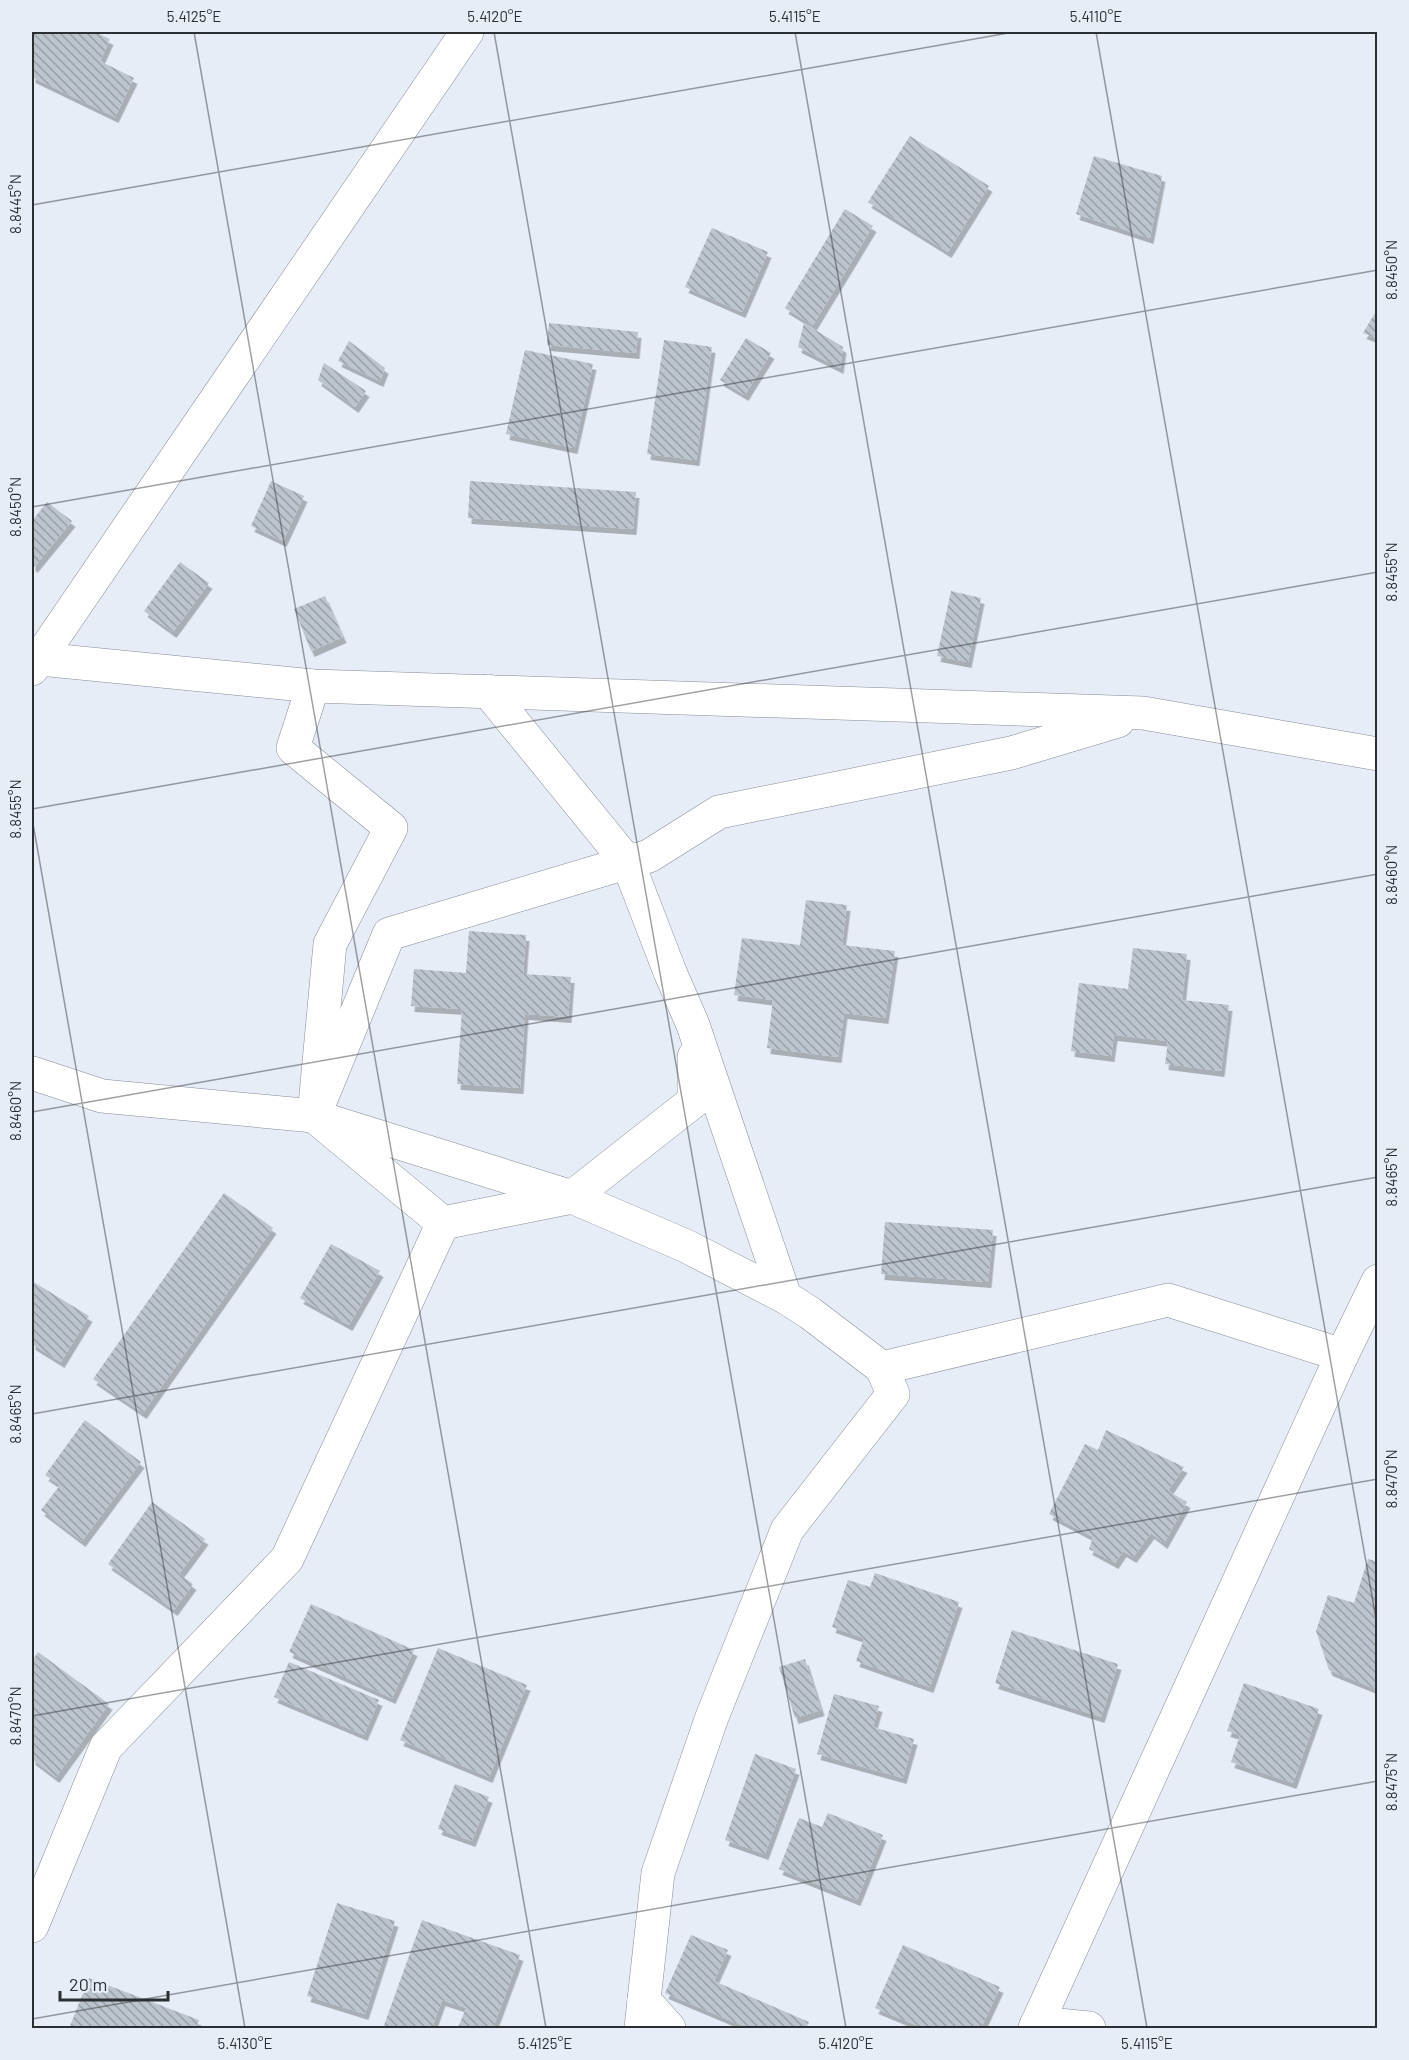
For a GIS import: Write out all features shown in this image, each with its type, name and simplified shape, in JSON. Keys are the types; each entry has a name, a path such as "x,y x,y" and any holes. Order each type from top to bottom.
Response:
{"street":[{"path":"467,32 36,664 313,686 1143,713 1377,754"},
{"path":"313,686 293,748 390,828 330,944 314,1116"},
{"path":"488,692 628,863 693,1025 785,1297"},
{"path":"314,1116 389,934 649,856 719,812 1011,753 1143,713"},
{"path":"443,1223 572,1197 694,1101 693,1025"},
{"path":"32,1072 102,1096 314,1116 572,1197 686,1246 785,1297 810,1313 882,1368 893,1394 787,1530 712,1717 658,1873 643,2014 669,2028"},
{"path":"314,1116 443,1223"},
{"path":"32,1926 106,1747 287,1559 443,1223"},
{"path":"1089,2028 1036,2026 1377,1281"},
{"path":"882,1368 1168,1300 1342,1355"}],"building":[{"path":"32,32 95,32 110,39 100,61 134,78 115,117 32,77"},
{"path":"910,136 989,186 948,252 868,202"},
{"path":"1094,156 1162,176 1150,238 1076,214"},
{"path":"845,209 873,226 813,325 785,308"},
{"path":"712,228 768,252 742,312 685,287"},
{"path":"1378,308 1378,339 1363,333"},
{"path":"549,323 638,332 636,353 547,345"},
{"path":"804,323 843,347 840,368 798,347"},
{"path":"746,338 771,353 745,395 720,380"},
{"path":"664,340 712,347 696,460 647,454"},
{"path":"349,341 385,368 380,381 338,361"},
{"path":"525,350 593,364 574,448 506,434"},
{"path":"324,363 366,391 355,407 318,380"},
{"path":"271,481 304,496 283,541 251,526"},
{"path":"470,481 636,492 633,529 468,518"},
{"path":"47,502 72,521 34,567 32,565 32,521"},
{"path":"180,562 209,583 173,632 144,611"},
{"path":"951,591 981,598 968,662 937,656"},
{"path":"325,596 343,637 311,651 294,609"},
{"path":"806,900 847,905 842,945 895,951 885,1018 844,1013 838,1057 767,1048 773,1000 734,995 742,938 800,945"},
{"path":"469,931 526,935 523,974 571,977 568,1017 525,1014 520,1088 457,1084 462,1009 411,1006 414,969 466,973"},
{"path":"1133,948 1187,954 1182,1000 1229,1005 1221,1071 1165,1064 1168,1041 1114,1035 1111,1056 1071,1051 1079,983 1128,989"},
{"path":"224,1193 273,1228 143,1413 93,1379"},
{"path":"885,1222 993,1230 988,1282 881,1274"},
{"path":"331,1244 380,1271 349,1325 300,1298"},
{"path":"32,1281 89,1316 61,1362 32,1344"},
{"path":"85,1420 141,1462 82,1541 41,1510 60,1485 45,1475"},
{"path":"1106,1430 1184,1467 1168,1491 1187,1502 1164,1543 1151,1533 1133,1557 1123,1551 1115,1563 1089,1549 1093,1537 1049,1514 1085,1444 1098,1450"},
{"path":"152,1502 205,1539 179,1574 193,1584 174,1610 108,1564"},
{"path":"1368,1559 1378,1562 1378,1690 1329,1670 1316,1631 1328,1595 1354,1603"},
{"path":"875,1573 959,1602 930,1687 856,1661 864,1638 832,1627 848,1580 870,1587"},
{"path":"311,1604 414,1650 392,1698 289,1652"},
{"path":"1012,1630 1118,1664 1101,1717 995,1683"},
{"path":"438,1648 527,1685 489,1777 400,1740"},
{"path":"38,1652 109,1704 56,1777 32,1759 32,1661"},
{"path":"805,1659 821,1710 795,1718 779,1667"},
{"path":"289,1662 379,1700 364,1735 274,1697"},
{"path":"1244,1683 1319,1709 1293,1783 1231,1762 1240,1735 1227,1731"},
{"path":"834,1694 879,1706 873,1727 914,1739 903,1778 817,1754"},
{"path":"755,1754 796,1769 765,1854 725,1840"},
{"path":"455,1784 489,1797 472,1841 438,1829"},
{"path":"828,1813 883,1835 857,1900 779,1869 799,1818 822,1827"},
{"path":"337,1903 395,1921 365,2014 307,1996"},
{"path":"422,1920 520,1955 493,2028 458,2028 466,2008 442,2000 432,2028 383,2028"},
{"path":"691,1935 728,1950 714,1981 809,2022 806,2028 748,2028 665,1993"},
{"path":"903,1945 1000,1987 981,2028 923,2028 875,2008"},
{"path":"89,1978 199,2020 196,2028 76,2028 70,2026"}]}
